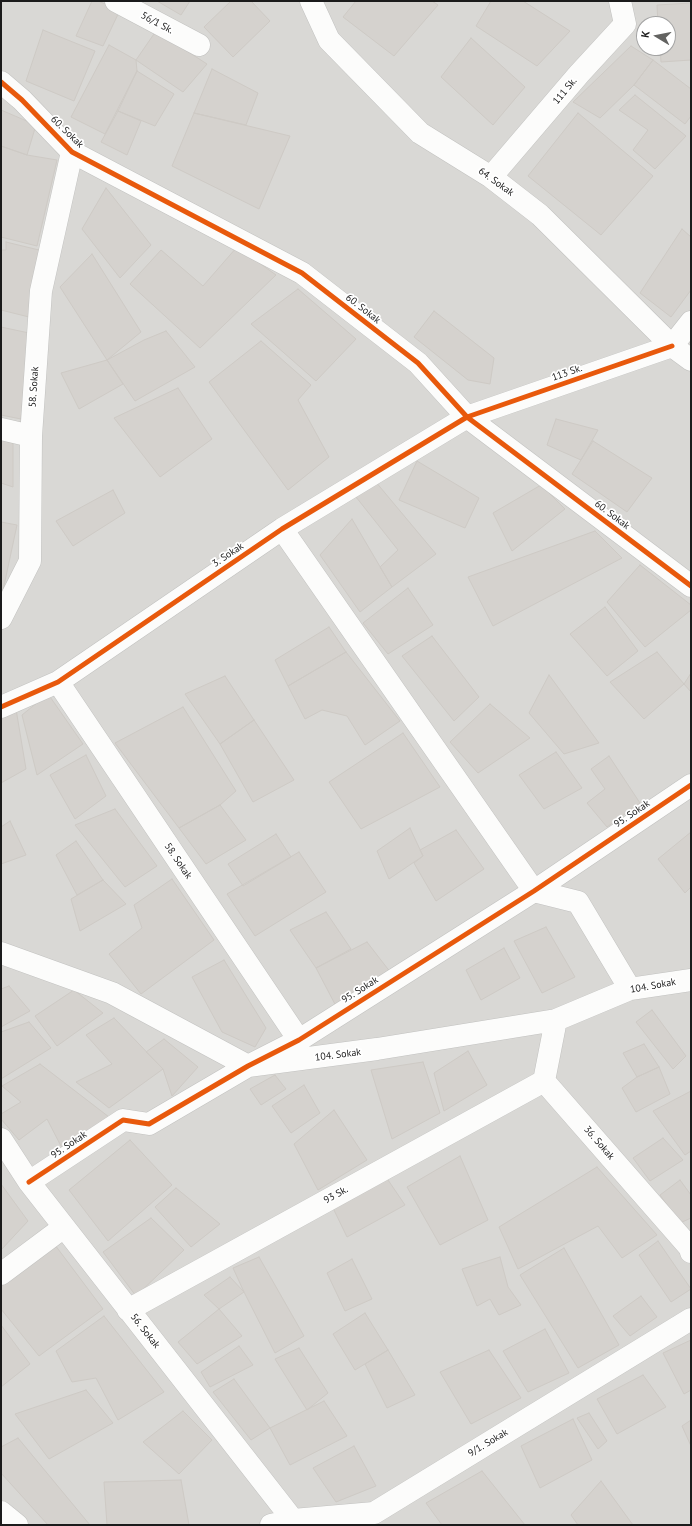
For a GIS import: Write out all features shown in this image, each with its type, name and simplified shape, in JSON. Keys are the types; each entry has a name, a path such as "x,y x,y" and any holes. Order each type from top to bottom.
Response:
{"street":[{"name":"56/1 Sk.","path":"116,1 199,45"},
{"name":"64. Sokak","path":"311,1 329,40 420,133 491,178 540,215 672,346 691,360"},
{"name":"111 Sk.","path":"491,178 579,74 625,24 620,1"},
{"name":"60. Sokak","path":"1,82 22,100 72,152 302,273 418,362 467,417 691,586"},
{"name":"58. Sokak","path":"1,618 30,561 31,436 41,291 72,152"},
{"path":"672,346 691,322"},
{"name":"113 Sk.","path":"467,417 672,346"},
{"name":"3. Sokak","path":"1,708 58,682 282,529 467,417"},
{"path":"1,429 31,436"},
{"path":"282,529 534,891 578,902 630,989"},
{"name":"58. Sokak","path":"58,682 299,1040"},
{"name":"95. Sokak","path":"29,1182 123,1120 149,1124 248,1066 299,1040 534,891 691,785"},
{"path":"1,953 112,993 248,1066"},
{"name":"104. Sokak","path":"248,1066 377,1050 556,1020 630,989 691,980"},
{"path":"544,1081 556,1020"},
{"name":"36. Sokak","path":"544,1081 690,1248 691,1252"},
{"name":"93 Sk.","path":"128,1310 544,1081"},
{"name":"56. Sokak","path":"1,1139 29,1182 128,1310 283,1523"},
{"path":"1,1274 64,1228"},
{"name":"9/1. Sokak","path":"283,1523 380,1519 691,1319"},
{"path":"1,1512 17,1525"}],"shaded area":[{"path":"1,1 691,1 691,1525 1,1525"}],"building":[{"path":"92,1 98,1 120,10 103,46 76,36"},
{"path":"157,1 190,1 181,15"},
{"path":"231,1 251,1 270,21 233,57 204,27"},
{"path":"356,1 432,1 438,5 394,56 343,17"},
{"path":"491,1 523,1 570,31 537,66 476,26"},
{"path":"691,3 691,60 661,62 661,56 676,56 676,16 658,16 657,5"},
{"path":"43,30 95,51 74,101 26,81"},
{"path":"156,31 207,64 183,92 136,60"},
{"path":"471,38 525,87 493,125 441,77"},
{"path":"109,45 136,60 137,71 105,134 71,117"},
{"path":"631,46 636,49 636,56 647,56 653,60 634,85 600,118 573,102"},
{"path":"653,60 691,89 691,116 685,124 634,85"},
{"path":"212,69 258,93 246,125 194,113"},
{"path":"137,71 174,94 155,126 118,111"},
{"path":"635,95 686,136 655,169 633,150 648,130 619,110"},
{"path":"1,110 36,125 27,155 1,146"},
{"path":"118,111 141,121 127,155 101,142"},
{"path":"194,113 290,136 259,209 172,166"},
{"path":"578,113 653,176 601,235 528,176"},
{"path":"1,146 27,155 57,160 37,246 1,237"},
{"path":"106,188 151,245 120,278 82,229"},
{"path":"682,229 691,237 691,290 671,317 640,293"},
{"path":"6,242 39,250 29,317 1,310 1,250 6,250"},
{"path":"237,247 276,275 200,348 130,284 161,250 203,286"},
{"path":"92,254 141,332 107,360 60,287"},
{"path":"298,289 356,339 316,381 251,324"},
{"path":"434,311 494,358 490,384 468,380 414,337"},
{"path":"1,327 29,333 21,419 1,415"},
{"path":"166,331 195,367 135,401 107,360 144,340"},
{"path":"261,341 311,385 298,400 329,457 288,490 209,382"},
{"path":"107,360 123,384 79,409 61,373"},
{"path":"178,388 212,439 160,477 114,418"},
{"path":"556,419 598,430 581,460 547,445"},
{"path":"1,440 13,443 13,487 1,483"},
{"path":"593,441 652,478 627,512 572,474"},
{"path":"417,461 479,498 465,528 399,500"},
{"path":"375,481 436,554 392,587 380,567 398,550 356,497"},
{"path":"541,485 565,509 512,551 493,513"},
{"path":"113,490 125,513 73,546 56,521"},
{"path":"352,519 392,587 360,612 320,555"},
{"path":"1,522 17,525 2,595 1,595"},
{"path":"595,531 622,558 493,626 468,577"},
{"path":"640,565 691,605 691,610 645,647 607,602"},
{"path":"408,588 433,625 388,654 363,623"},
{"path":"605,607 638,651 607,676 570,634"},
{"path":"329,627 346,652 288,686 275,660"},
{"path":"432,636 479,697 454,721 402,656"},
{"path":"346,652 400,721 365,745 347,716 322,710 305,719 288,686"},
{"path":"657,652 684,684 644,719 610,682"},
{"path":"691,673 691,692 684,684"},
{"path":"549,675 599,743 564,754 529,713"},
{"path":"225,676 254,720 220,744 185,694"},
{"path":"48,694 83,744 37,775 22,715"},
{"path":"490,704 530,738 478,773 450,742"},
{"path":"183,707 236,791 220,805 179,828 115,743"},
{"path":"16,709 26,769 1,783 1,717"},
{"path":"254,720 294,780 253,802 220,744"},
{"path":"403,733 440,787 361,829 329,782"},
{"path":"556,752 582,788 544,809 519,775"},
{"path":"86,755 106,796 75,819 50,775"},
{"path":"609,756 640,803 607,827 587,803 605,789 591,769"},
{"path":"220,805 246,840 206,864 179,828"},
{"path":"115,809 157,866 125,887 75,825"},
{"path":"10,821 26,855 1,864 1,827"},
{"path":"410,828 423,856 389,879 377,851"},
{"path":"456,830 484,869 436,901 414,863 423,856 420,850"},
{"path":"691,832 691,887 685,893 658,859"},
{"path":"276,834 291,857 243,886 228,864"},
{"path":"76,841 103,880 77,895 56,855"},
{"path":"299,852 326,892 255,936 227,894"},
{"path":"172,879 214,940 141,994 109,954 142,928 134,905"},
{"path":"103,880 126,904 80,931 71,899"},
{"path":"326,912 351,949 316,968 290,930"},
{"path":"546,927 575,977 542,993 514,941"},
{"path":"367,942 391,973 337,1008 316,968"},
{"path":"504,948 520,978 481,1000 466,970"},
{"path":"224,960 266,1028 255,1047 222,1032 192,977"},
{"path":"9,986 30,1011 1,1027 1,989"},
{"path":"74,990 103,1013 57,1046 35,1016"},
{"path":"652,1010 686,1056 673,1069 636,1022"},
{"path":"114,1018 163,1069 109,1108 76,1082 112,1064 86,1035"},
{"path":"29,1022 51,1048 1,1079 1,1032"},
{"path":"164,1039 198,1067 172,1096 163,1069 146,1052"},
{"path":"644,1044 659,1067 637,1077 623,1053"},
{"path":"468,1051 487,1085 444,1111 434,1073"},
{"path":"423,1062 440,1113 392,1139 371,1070"},
{"path":"40,1064 109,1117 62,1148 47,1119 19,1140 1,1119 1,1114 21,1102 2,1086"},
{"path":"659,1067 670,1094 636,1112 622,1088 637,1077"},
{"path":"275,1075 286,1089 261,1105 250,1089"},
{"path":"304,1085 320,1113 291,1133 272,1106"},
{"path":"691,1091 691,1151 685,1155 653,1111"},
{"path":"334,1110 367,1160 318,1190 294,1144"},
{"path":"663,1138 683,1160 650,1181 633,1158"},
{"path":"130,1140 172,1185 108,1241 69,1190"},
{"path":"460,1156 488,1220 440,1245 407,1187"},
{"path":"597,1167 657,1235 622,1258 598,1226 518,1269 499,1227"},
{"path":"386,1177 405,1205 347,1237 333,1208"},
{"path":"680,1180 691,1195 691,1218 680,1223 660,1195"},
{"path":"1,1184 28,1221 1,1250"},
{"path":"176,1188 220,1224 191,1247 155,1207"},
{"path":"151,1218 184,1250 136,1296 103,1252"},
{"path":"658,1241 691,1289 671,1302 639,1255"},
{"path":"55,1245 103,1309 39,1356 1,1309 1,1284"},
{"path":"564,1248 619,1345 578,1368 520,1275"},
{"path":"259,1257 304,1336 275,1353 233,1268"},
{"path":"500,1257 508,1287 521,1305 499,1315 490,1299 477,1306 462,1269"},
{"path":"352,1259 372,1299 345,1311 327,1273"},
{"path":"230,1277 244,1292 219,1309 204,1295"},
{"path":"641,1296 657,1317 630,1336 613,1316"},
{"path":"219,1309 242,1336 197,1364 178,1342"},
{"path":"365,1313 388,1350 355,1370 333,1334"},
{"path":"104,1316 164,1392 118,1420 96,1378 72,1382 56,1351"},
{"path":"1,1325 30,1364 1,1387"},
{"path":"545,1329 569,1373 528,1392 503,1351"},
{"path":"691,1340 691,1390 684,1394 663,1353"},
{"path":"239,1346 253,1365 210,1387 201,1372"},
{"path":"299,1348 328,1393 307,1410 275,1359"},
{"path":"388,1350 415,1395 387,1408 365,1364"},
{"path":"489,1350 521,1398 471,1424 440,1372"},
{"path":"643,1375 666,1407 617,1434 597,1399"},
{"path":"234,1379 270,1428 251,1440 213,1392"},
{"path":"86,1390 113,1423 49,1459 15,1414"},
{"path":"324,1401 347,1436 290,1465 270,1428"},
{"path":"183,1411 212,1440 179,1474 143,1442"},
{"path":"589,1413 607,1441 598,1449 577,1418"},
{"path":"573,1419 592,1460 540,1488 521,1446"},
{"path":"691,1420 691,1446 682,1426"},
{"path":"18,1438 90,1525 48,1525 1,1473 1,1447"},
{"path":"354,1446 376,1486 336,1502 313,1468"},
{"path":"482,1471 525,1525 442,1525 426,1503"},
{"path":"181,1480 189,1525 107,1525 104,1482"},
{"path":"601,1481 633,1525 578,1525 571,1515"}],"cycle path":[{"path":"1,82 22,100 72,152 302,273 418,363 467,417 691,586"},
{"path":"1,707 58,682 282,529 467,417 672,346"},
{"path":"29,1182 123,1120 149,1124 248,1066 299,1040 534,891 691,785"}]}
